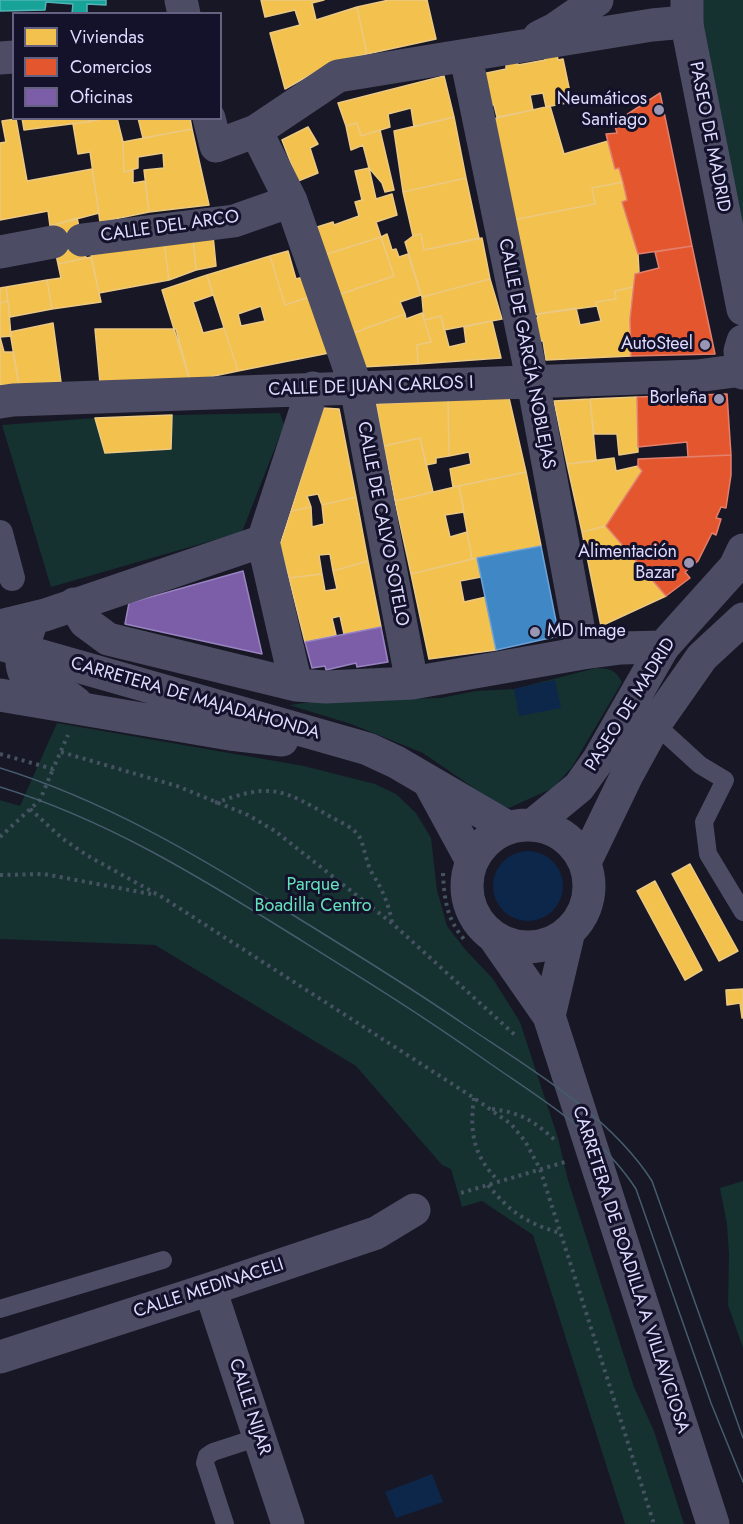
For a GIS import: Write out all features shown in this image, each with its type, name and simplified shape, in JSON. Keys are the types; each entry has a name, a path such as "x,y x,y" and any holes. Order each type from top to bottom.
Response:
{"street":[{"path":"515,48 555,29 597,0"},
{"path":"210,120 216,146 256,131 338,76 674,23 687,12"},
{"name":"PASEO DE MADRID","path":"687,12 743,309"},
{"name":"CALLE DE GARCÍA NOBLEJAS","path":"466,57 533,381 583,652"},
{"name":"CALLE DE CALVO SOTELO","path":"256,131 291,201 356,387 412,683"},
{"name":"CALLE DEL ARCO","path":"0,252 68,241 234,221 291,201"},
{"name":"CALLE DE JUAN CARLOS I","path":"0,402 313,388 697,376 743,361"},
{"path":"296,686 263,541 313,388"},
{"path":"0,533 12,578"},
{"path":"0,626 32,618 263,541"},
{"name":"PASEO DE MADRID","path":"522,826 579,788 599,759 663,647 735,567 743,550"},
{"path":"74,604 85,622 108,639 296,686 412,683 583,652 663,647"},
{"path":"11,647 32,618"},
{"name":"PASEO DE MADRID","path":"585,862 627,775 655,724 702,657 736,630"},
{"name":"CARRETERA DE MAJADAHONDA","path":"11,647 21,663 25,676 38,686 59,691 77,721"},
{"name":"CARRETERA DE MAJADAHONDA","path":"11,647 368,749 396,762 429,782 522,826"},
{"name":"CARRETERA DE MAJADAHONDA","path":"0,694 77,721 368,749"},
{"path":"429,782 458,866 468,877 467,891 470,907 479,922 481,940 536,946 556,940 569,931 579,919 587,901 589,884 585,862 573,844 555,831 522,826 494,835 458,866"},
{"path":"549,1016 569,931"},
{"name":"CARRETERA DE BOADILLA A VILLAVICIOSA","path":"481,940 549,1016 713,1524"},
{"name":"CALLE MEDINACELI","path":"0,1357 376,1233 414,1210"},
{"name":"CALLE NIJAR","path":"210,1289 288,1524"}],"lane":[{"path":"655,724 699,765 725,780 704,822 708,854 743,912"},
{"path":"0,1309 163,1260"},
{"path":"225,1524 205,1462 207,1456 259,1437"}],"path":[{"path":"0,837 40,800 77,721"},
{"path":"61,752 177,786 248,815 275,831 393,924 515,1035"},
{"path":"0,754 53,769"},
{"path":"215,803 260,790 280,792 299,798 352,829 360,837 365,855 390,907 393,924"},
{"path":"30,809 63,839 88,856 162,897 474,1098 511,1124 518,1132 540,1169 654,1524"},
{"path":"458,866 444,895 448,911 454,926 481,940"},
{"path":"0,875 44,874 162,897"},
{"path":"474,1098 472,1113 477,1150 486,1169 500,1181"},
{"path":"490,1109 513,1112 529,1118 561,1146"},
{"path":"460,1193 572,1160"},
{"path":"488,1185 505,1206 521,1217 540,1227 560,1233"}],"green space":[{"path":"701,0 743,0 743,242 702,42"},
{"path":"280,413 284,425 242,532 51,587 2,425 95,418 105,453 171,449 172,415"},
{"path":"596,668 612,670 622,682 572,767 553,788 509,808 497,804 423,753 351,724 289,705 327,700 440,698 476,691 514,689"},
{"name":"Parque Boadilla Centro","path":"57,723 304,766 375,784 396,794 416,813 431,838 437,890 447,926 493,979 520,1022 634,1387 654,1431 684,1524 625,1524 533,1235 482,1201 462,1207 451,1169 442,1165 356,1066 155,945 0,939 0,800 20,806"},
{"path":"743,1181 743,1348 728,1305 727,1224 720,1188"}],"water":[{"path":"555,680 561,708 519,716 514,689"},
{"path":"521,851 535,851 548,857 557,866 563,879 561,899 553,911 535,921 521,921 508,915 499,906 493,893 493,879 499,866 508,857"},
{"path":"432,1474 443,1502 396,1518 385,1492"}],"building: Viviendas":[{"path":"261,0 324,0 312,3 316,20 357,7 367,54 333,62 285,89 270,33 300,25 295,10 265,17"},
{"path":"389,0 427,0 436,39 367,54 357,7"},
{"path":"557,55 558,60 563,59 572,102 546,107 543,93 530,95 533,110 497,117 482,74 506,69 506,64 517,62 518,65 545,60 544,57"},
{"path":"444,76 454,117 414,127 411,108 388,114 390,127 361,136 357,123 346,126 338,103"},
{"path":"550,106 564,154 608,141 615,169 619,168 623,182 592,188 595,204 513,220 493,119"},
{"path":"454,117 466,178 403,192 394,131"},
{"path":"16,120 27,181 92,169 99,213 50,226 48,211 0,220 0,143 6,142 2,121"},
{"path":"22,120 94,120 94,121 24,130"},
{"path":"96,120 118,120 123,142 124,172 133,170 133,183 145,181 149,212 100,222 90,152 78,154 73,124"},
{"path":"138,120 190,120 192,129 143,138"},
{"path":"357,123 361,136 380,130 394,190 385,192 382,183 369,168 363,145 351,150 346,126"},
{"path":"308,127 318,144 310,148 318,173 298,181 282,140"},
{"path":"192,129 209,205 149,212 144,170 164,168 163,153 138,157 138,168 124,172 123,142"},
{"path":"369,168 376,199 392,194 397,215 376,222 381,237 324,255 314,228 333,222 334,225 359,216 355,202 362,200 355,171"},
{"path":"466,178 479,238 424,250 421,234 413,236 403,192"},
{"path":"623,182 627,200 622,202 638,254 639,272 635,274 633,287 615,291 616,299 596,302 597,306 532,315 513,220 595,204 592,188"},
{"path":"77,218 86,258 58,264 50,226"},
{"path":"387,234 392,250 396,249 399,257 408,254 421,295 400,302 405,314 351,334 338,295 394,276 381,237"},
{"path":"421,234 424,250 482,238 490,279 422,297 405,242"},
{"path":"213,235 216,266 196,270 193,238"},
{"path":"381,237 394,276 338,295 324,255"},
{"path":"193,238 196,270 169,280 164,242"},
{"path":"164,242 169,280 99,293 91,255"},
{"path":"288,251 296,279 303,277 310,297 285,305 270,256"},
{"path":"270,256 285,305 310,297 329,353 238,371 207,275","holes":["261,306 265,321 241,326 238,314"]},
{"path":"91,257 101,302 52,309 47,280 61,278 58,264"},
{"path":"207,275 213,295 193,302 203,333 224,328 238,371 190,381 162,290"},
{"path":"490,279 502,319 444,330 441,316 424,320 422,297"},
{"path":"47,280 52,309 10,317 6,287"},
{"path":"6,287 8,301 0,303 0,288"},
{"path":"633,287 630,319 631,356 546,360 543,341 539,341 534,318 538,318 537,314 576,308 580,325 601,321 596,302 616,299 615,291"},
{"path":"8,301 11,336 0,337 0,303"},
{"path":"422,313 431,342 417,345 418,364 362,367 351,334 405,314 406,319"},
{"path":"441,316 449,347 466,343 464,327 492,321 501,358 418,364 417,345 431,342 424,320"},
{"path":"53,323 61,382 19,385 10,332"},
{"path":"95,329 176,329 190,381 100,383"},
{"path":"0,337 4,352 13,352 19,385 0,385"},
{"path":"637,397 638,452 619,455 617,434 594,434 590,399"},
{"path":"509,398 526,472 453,487 450,469 471,464 469,452 449,456 448,400"},
{"path":"590,399 596,461 567,464 554,401"},
{"path":"448,400 449,456 436,458 436,463 426,465 420,438 384,446 376,404"},
{"path":"323,408 339,409 356,497 322,505 318,494 307,496 311,507 291,511"},
{"path":"172,415 171,449 105,453 95,418"},
{"path":"420,438 433,492 395,501 384,446"},
{"path":"614,458 616,471 638,466 642,471 606,526 582,532 567,464"},
{"path":"526,472 541,546 472,559 459,486"},
{"path":"459,486 464,512 445,515 450,537 467,532 472,559 411,574 395,501"},
{"path":"356,497 368,561 333,571 330,554 319,555 322,574 289,578 280,545 291,511 311,507 312,527 324,524 322,505"},
{"path":"606,526 666,596 601,626 582,532"},
{"path":"477,558 481,577 460,581 464,602 486,597 496,650 429,659 411,574"},
{"path":"368,561 381,627 344,634 340,616 332,618 336,635 305,642 289,578 322,574 325,591 337,589 333,571"},
{"path":"690,864 738,951 719,961 672,874"},
{"path":"655,881 702,970 685,980 637,891"},
{"path":"743,989 742,1018 740,1003 727,1005 726,990"}],"building: Comercios":[{"path":"660,93 692,246 638,254 622,202 627,200 623,182 619,168 615,169 606,134 617,133 614,123"},
{"path":"692,246 715,354 631,356 630,319 635,274 659,268 655,252"},
{"path":"727,394 731,455 688,457 687,442 638,447 637,397"},
{"path":"731,455 731,475 726,508 721,507 716,518 721,519 716,535 712,533 698,561 685,572 690,578 666,596 606,526 642,471 638,466 638,459"}],"building: Oficinas":[{"path":"243,571 262,654 125,624 129,603"},
{"path":"381,627 388,662 357,667 356,663 326,670 325,666 312,668 305,642"}],"building: Escuelas":[{"path":"541,546 559,636 496,650 477,558"}],"building: Público":[{"path":"0,0 106,0 106,5 87,4 87,12 72,12 73,4 46,2 45,10 0,11"}],"tram line":[{"path":"0,768 39,781 113,813 219,870 421,996 567,1094 591,1114 635,1157 652,1181 743,1438"},
{"path":"0,787 77,815 186,870 437,1027 547,1103 587,1134 605,1151 636,1189 711,1403 743,1482"}],"place":[{"name":"Neumáticos Santiago","path":"659,110"},
{"name":"AutoSteel","path":"705,345"},
{"name":"Borleña","path":"719,399"},
{"name":"Alimentación Bazar","path":"689,563"},
{"name":"MD Image","path":"535,632"}]}
